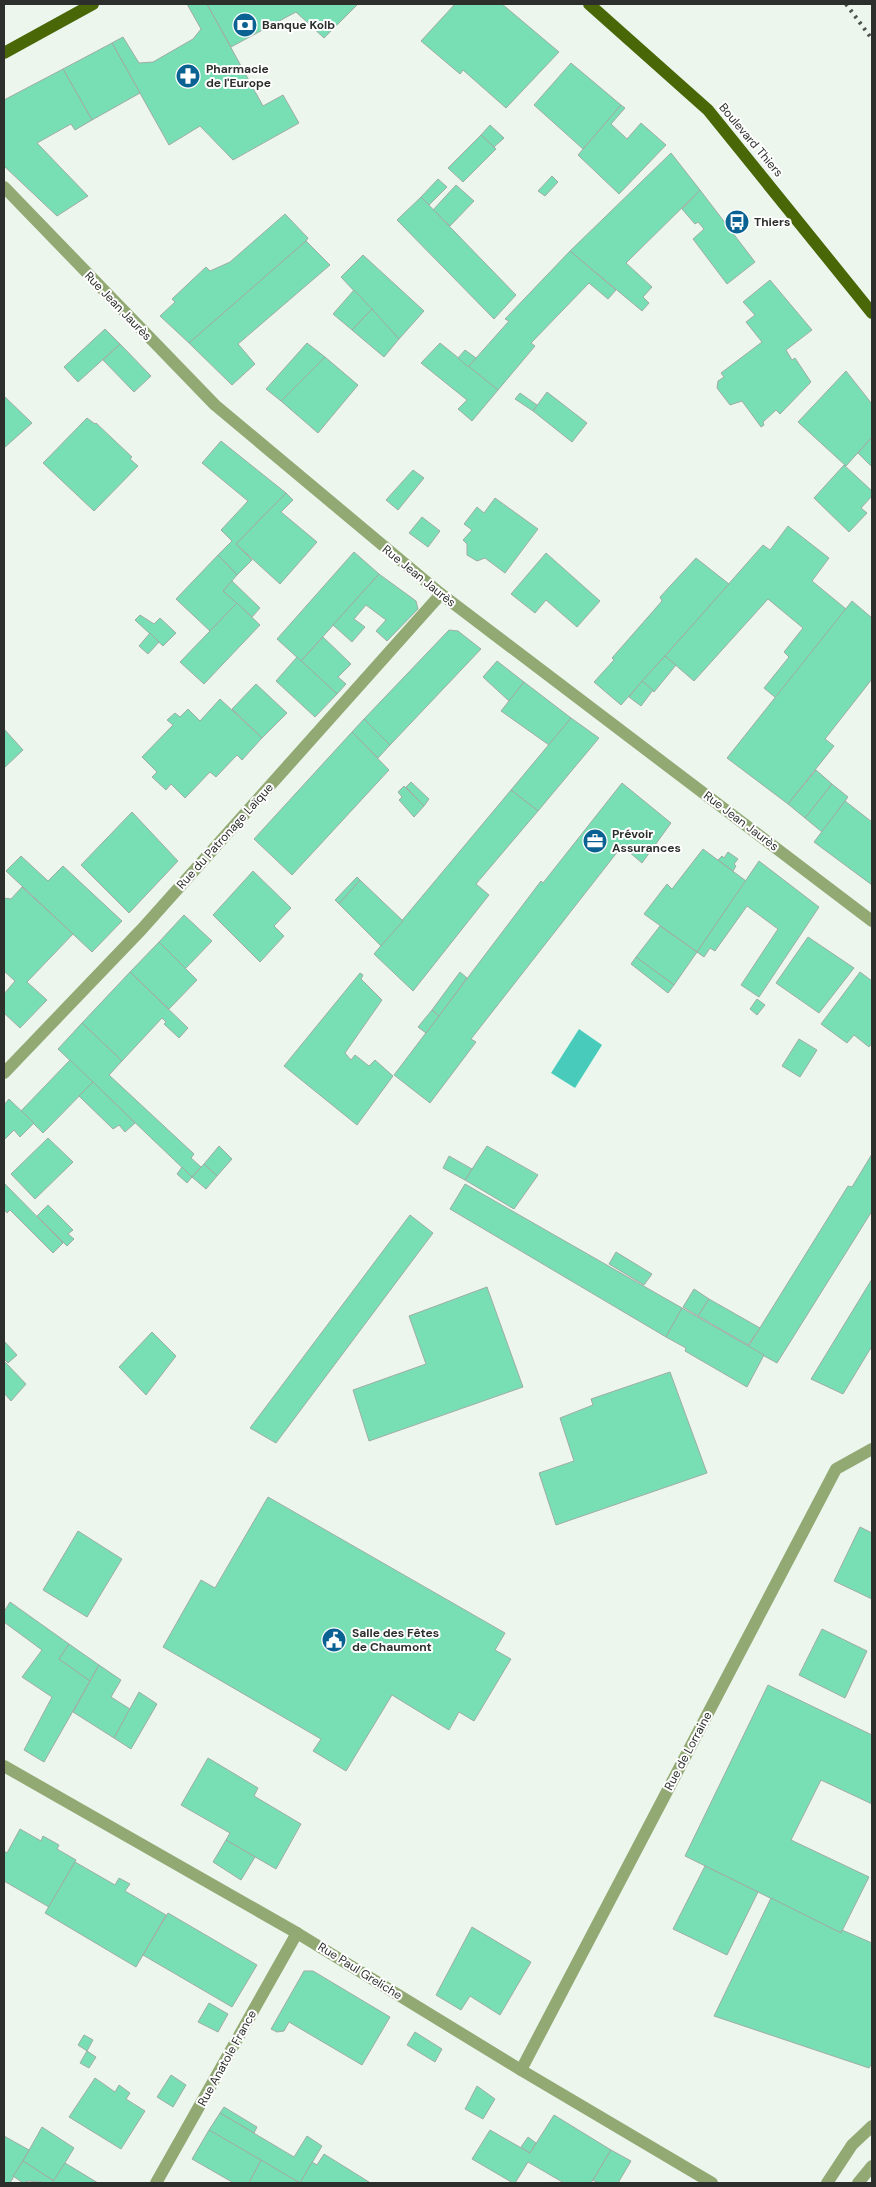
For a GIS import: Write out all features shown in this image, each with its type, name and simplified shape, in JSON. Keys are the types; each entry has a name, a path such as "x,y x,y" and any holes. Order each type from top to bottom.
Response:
{"main road":[{"path":"4,53 93,4"},
{"name":"Boulevard Thiers","path":"589,4 708,110 872,313"}],"street":[{"name":"Rue Jean Jaurès","path":"4,187 215,405 441,594 872,921"},
{"name":"Rue du Patronage Laïque","path":"4,1074 142,928 441,594"},
{"name":"Rue de Lorraine","path":"521,2070 836,1469 872,1448"},
{"name":"Rue Paul Greliche","path":"4,1766 297,1933 521,2070 712,2183"},
{"name":"Rue Anatole France","path":"156,2183 297,1933"},
{"path":"827,2183 852,2145 872,2126"},
{"path":"858,2183 872,2166"}],"water":[{"path":"579,1029 602,1045 575,1088 551,1073"}],"building":[{"path":"187,4 207,4 263,106 283,95 299,123 233,160 200,126 169,145 112,43 123,37 139,63 153,62 193,39 201,29"},
{"name":"Banque Kolb","path":"207,4 358,4 324,38 296,12 231,47"},
{"path":"455,4 502,4 559,52 506,108 463,70 460,74 421,41"},
{"path":"112,43 140,93 92,120 63,69"},
{"path":"571,63 621,105 583,149 534,105"},
{"path":"63,69 92,120 75,130 71,124 37,143 88,196 57,216 4,166 4,100"},
{"path":"621,105 625,108 611,124 627,139 641,123 666,145 619,194 578,155"},
{"path":"490,125 504,138 494,147 481,135"},
{"path":"481,135 496,149 463,182 448,168"},
{"path":"671,153 700,190 626,263 652,287 643,297 649,303 642,311 570,251"},
{"path":"552,176 558,182 545,196 538,191"},
{"path":"438,179 447,187 429,205 421,197"},
{"path":"456,185 474,201 450,226 433,210"},
{"path":"700,190 755,262 727,284 693,239 704,229 698,222 695,224 682,209"},
{"path":"421,197 516,295 494,319 397,220"},
{"path":"285,214 308,238 306,241 189,343 160,316 175,302 172,299 206,267 210,271 230,262"},
{"path":"306,241 330,265 238,344 255,364 232,385 189,343"},
{"path":"570,251 616,290 608,299 589,283 531,343 535,346 498,390 468,367 509,321 505,319"},
{"path":"363,255 424,311 399,339 341,277"},
{"path":"770,280 812,330 786,350 792,360 795,358 811,382 780,414 776,410 763,422 764,425 761,427 742,401 730,405 717,388 718,381 724,377 721,373 762,342 746,322 755,315 743,302"},
{"path":"354,290 372,309 352,330 333,314"},
{"path":"372,309 399,339 384,357 352,330"},
{"path":"105,329 120,344 78,382 64,367"},
{"path":"307,343 325,357 281,401 266,389"},
{"path":"440,343 498,390 472,421 458,409 467,400 421,363"},
{"path":"120,344 151,376 134,392 103,360"},
{"path":"465,350 476,358 468,367 458,358"},
{"path":"325,357 358,385 318,433 281,401"},
{"path":"846,371 872,404 872,437 846,466 798,422"},
{"path":"547,392 587,423 572,442 533,411"},
{"path":"520,393 537,405 533,411 515,399"},
{"path":"4,396 32,423 4,448"},
{"path":"87,418 96,423 132,457 130,459 138,466 94,511 43,463"},
{"path":"872,437 872,467 858,453"},
{"path":"221,441 286,493 236,544 252,560 237,575 218,555 232,541 221,530 248,501 202,463"},
{"path":"844,465 872,491 872,496 861,508 867,513 849,532 814,498"},
{"path":"413,470 424,478 398,510 386,500"},
{"path":"286,493 293,500 281,512 317,542 280,584 236,544"},
{"path":"495,498 538,529 505,573 485,558 477,561 467,555 467,544 463,540 472,530 464,524 477,507 484,513"},
{"path":"422,517 440,531 428,547 409,533"},
{"path":"788,526 829,558 812,581 846,609 776,698 764,688 789,657 784,652 803,628 768,599 694,681 665,656 763,545 770,550"},
{"path":"354,552 379,574 301,661 277,639"},
{"path":"546,553 600,601 577,627 546,600 535,613 511,594"},
{"path":"218,555 237,575 223,591 237,603 210,631 176,599"},
{"path":"696,558 729,584 621,705 594,682 614,660 612,658 662,601 660,597"},
{"path":"379,574 416,601 418,609 387,641 376,631 386,620 366,605 354,619 365,627 352,642 333,625"},
{"path":"232,581 260,608 252,617 223,591"},
{"path":"852,601 872,618 872,679 825,739 834,746 788,804 727,758"},
{"path":"237,603 260,625 204,684 180,662"},
{"path":"140,615 154,624 160,618 176,633 163,646 135,620"},
{"path":"449,630 458,631 481,649 390,745 364,719"},
{"path":"150,633 159,642 148,654 139,646"},
{"path":"323,637 351,664 338,677 346,684 337,694 301,661"},
{"path":"665,656 676,665 654,692 642,681"},
{"path":"297,657 337,694 315,717 276,681"},
{"path":"497,661 524,682 509,701 483,677"},
{"path":"642,681 653,690 641,706 629,697"},
{"path":"524,682 571,718 549,745 501,711"},
{"path":"256,684 287,713 262,738 232,709"},
{"path":"220,699 262,738 242,760 237,755 216,777 210,772 185,798 171,784 166,790 152,777 157,772 142,757 173,725 167,720 175,713 180,717 188,709 200,721"},
{"path":"571,718 599,738 538,811 511,790"},
{"path":"364,719 390,745 378,758 352,732"},
{"path":"4,729 23,750 4,768"},
{"path":"352,732 389,770 292,875 254,839"},
{"path":"816,770 832,784 805,818 788,804"},
{"path":"411,782 429,799 424,806 406,787"},
{"path":"622,783 671,823 642,863 622,846 471,1039 476,1042 430,1103 394,1075 541,881 543,883"},
{"path":"832,784 848,797 822,832 805,818"},
{"path":"404,786 424,806 414,817 399,800 402,797 398,792"},
{"path":"511,790 538,811 476,884 489,895 413,991 374,954"},
{"path":"845,801 872,822 872,885 814,842"},
{"path":"132,812 178,861 129,913 81,865"},
{"path":"703,849 746,881 697,952 644,914 667,884 672,889"},
{"path":"728,852 738,859 734,864 736,866 733,871 718,860 722,856 724,858"},
{"path":"21,856 48,881 63,866 122,921 92,952 6,871"},
{"path":"759,861 819,907 759,997 741,985 778,929 747,906 715,951 710,948 704,957 697,952"},
{"path":"253,871 291,908 274,926 284,936 260,962 213,915"},
{"path":"357,877 360,880 339,904 335,900"},
{"path":"360,880 403,921 381,946 339,904"},
{"path":"22,887 73,934 27,982 47,1000 20,1028 4,1013 4,994 15,981 4,971 4,898 11,899"},
{"path":"184,915 212,941 185,969 159,942"},
{"path":"660,926 697,952 674,985 636,957"},
{"path":"808,937 854,968 819,1013 776,983"},
{"path":"159,942 197,980 169,1009 130,972"},
{"path":"636,957 674,985 668,993 631,964"},
{"path":"130,972 188,1028 179,1038 164,1024 166,1022 162,1018 122,1061 82,1023"},
{"path":"460,972 467,978 439,1016 432,1010"},
{"path":"860,972 872,981 872,1043 869,1047 854,1035 847,1043 821,1024"},
{"path":"360,973 363,975 361,979 382,1000 345,1053 351,1060 355,1055 369,1066 375,1060 393,1076 357,1125 284,1066"},
{"path":"757,999 765,1005 757,1015 750,1009"},
{"path":"432,1010 439,1016 426,1033 418,1027"},
{"path":"82,1023 122,1061 109,1075 194,1154 191,1158 201,1167 192,1177 58,1049"},
{"path":"799,1039 817,1050 800,1077 782,1066"},
{"path":"70,1060 93,1082 43,1133 21,1111"},
{"path":"93,1082 135,1123 125,1132 119,1125 113,1129 79,1096"},
{"path":"9,1099 34,1123 20,1137 14,1130 4,1140 4,1105"},
{"path":"48,1138 73,1162 35,1199 11,1174"},
{"path":"219,1146 232,1159 217,1176 204,1164"},
{"path":"487,1146 538,1175 514,1209 465,1180"},
{"path":"872,1154 872,1211 777,1363 748,1347 848,1186 852,1187"},
{"path":"449,1156 472,1169 465,1180 443,1168"},
{"path":"204,1164 217,1176 206,1189 192,1177"},
{"path":"182,1167 192,1177 187,1183 177,1174"},
{"path":"4,1183 63,1243 53,1253 10,1210 7,1213 4,1209"},
{"path":"465,1184 682,1308 666,1337 450,1209"},
{"path":"48,1205 73,1230 68,1234 74,1239 67,1246 37,1216"},
{"path":"410,1215 433,1233 276,1443 250,1428"},
{"path":"616,1252 652,1274 644,1285 609,1264"},
{"path":"872,1279 872,1346 843,1394 811,1379"},
{"path":"487,1287 523,1387 369,1441 353,1390 426,1364 409,1316"},
{"path":"694,1289 709,1299 698,1316 683,1307"},
{"path":"709,1299 760,1328 748,1345 698,1316"},
{"path":"682,1308 764,1355 747,1387 685,1351 686,1348 666,1337"},
{"path":"152,1332 176,1356 146,1395 119,1367"},
{"path":"4,1341 17,1355 8,1363 4,1359"},
{"path":"4,1361 26,1384 11,1401 4,1393"},
{"path":"670,1372 707,1473 556,1525 539,1473 574,1461 560,1418 593,1405 591,1399"},
{"name":"Salle des Fêtes de Chaumont","path":"268,1497 505,1633 495,1650 511,1659 474,1721 459,1712 449,1730 392,1695 346,1771 313,1751 321,1739 163,1647 201,1580 215,1588"},
{"path":"860,1527 872,1533 872,1599 834,1581"},
{"path":"78,1531 122,1559 87,1617 43,1590"},
{"path":"10,1602 69,1644 59,1659 90,1681 44,1762 24,1750 52,1697 22,1677 42,1650 4,1622 4,1612"},
{"path":"822,1629 867,1651 845,1698 799,1675"},
{"path":"69,1644 99,1665 90,1681 59,1659"},
{"path":"99,1665 121,1680 111,1697 130,1709 114,1738 73,1712"},
{"path":"768,1685 872,1735 872,1804 821,1780 791,1840 869,1877 841,1933 685,1856"},
{"path":"139,1692 157,1704 131,1749 114,1738"},
{"path":"208,1758 258,1788 254,1796 301,1824 276,1869 226,1840 230,1833 181,1805"},
{"path":"20,1829 41,1841 43,1836 59,1845 57,1849 76,1860 49,1907 4,1881 4,1851 7,1853"},
{"path":"226,1840 255,1857 241,1880 213,1862"},
{"path":"75,1862 115,1885 119,1878 130,1884 125,1891 166,1915 136,1967 45,1913"},
{"path":"705,1866 758,1892 727,1955 673,1929"},
{"path":"771,1898 841,1933 842,1930 872,1943 872,2063 869,2068 714,2016"},
{"path":"168,1913 257,1965 232,2007 143,1955"},
{"path":"472,1927 531,1962 500,2015 470,1996 461,2010 436,1995"},
{"path":"304,1971 313,1971 390,2017 362,2065 289,2022 284,2031 277,2032 271,2029"},
{"path":"209,2003 228,2014 218,2032 198,2022"},
{"path":"415,2032 442,2049 435,2062 407,2045"},
{"path":"84,2035 93,2040 87,2051 78,2045"},
{"path":"87,2051 96,2057 89,2068 80,2063"},
{"path":"171,2075 186,2085 173,2107 157,2097"},
{"path":"95,2078 115,2092 119,2085 130,2093 126,2099 145,2111 121,2149 69,2117"},
{"path":"477,2086 495,2099 483,2119 465,2109"},
{"path":"224,2107 257,2127 254,2133 220,2113"},
{"path":"220,2113 294,2157 307,2136 322,2146 300,2183 209,2130"},
{"path":"554,2115 611,2150 591,2183 564,2183 528,2162 515,2183 513,2183 472,2159 490,2130 530,2153"},
{"path":"42,2127 74,2148 54,2181 23,2161"},
{"path":"209,2130 261,2160 249,2183 231,2183 192,2159"},
{"path":"4,2136 29,2150 10,2183 4,2183"},
{"path":"528,2137 536,2143 530,2153 521,2147"},
{"path":"611,2150 631,2161 618,2183 598,2183 593,2180"},
{"path":"324,2154 369,2182 300,2183 312,2162 317,2165"},
{"path":"261,2160 300,2183 249,2183"},
{"path":"23,2161 54,2181 52,2183 28,2181 23,2183 13,2176"},
{"path":"65,2163 98,2183 52,2183"}],"railway":[{"path":"846,4 872,39"}],"place":[{"name":"Banque Kolb","path":"245,25"},
{"name":"Pharmacie de l'Europe","path":"188,76"},
{"name":"Thiers","path":"737,222"},
{"name":"Prévoir Assurances","path":"595,841"},
{"name":"Salle des Fêtes de Chaumont","path":"334,1640"}]}
